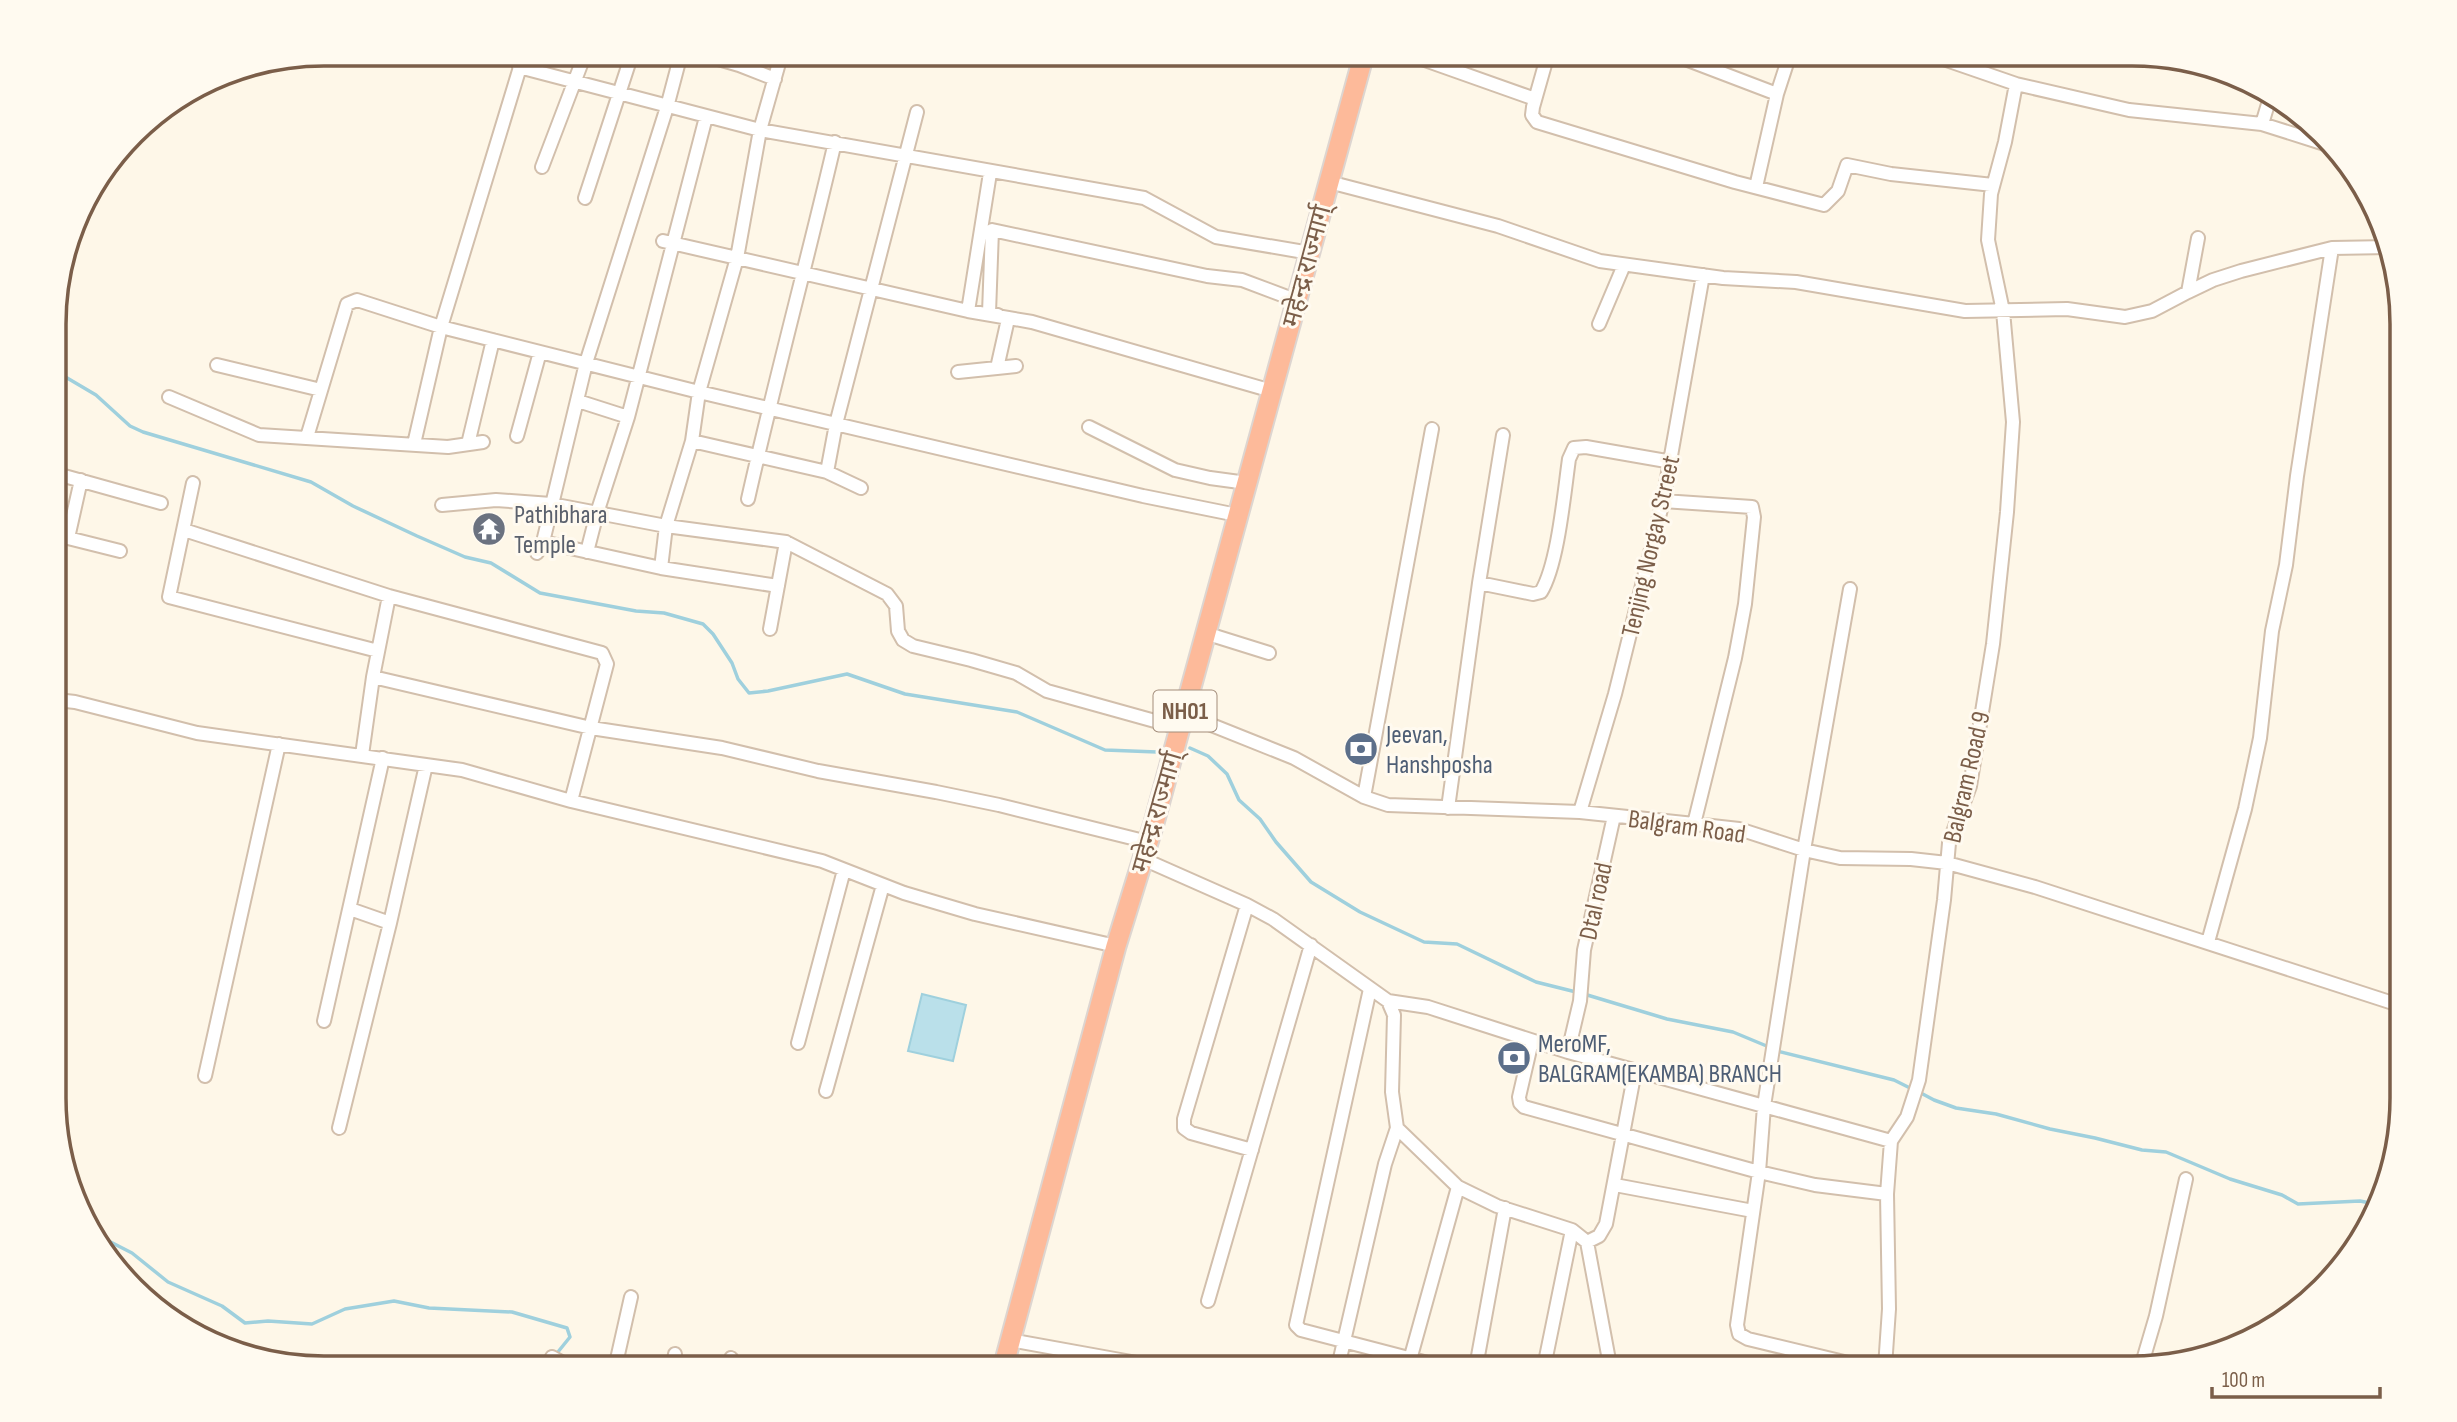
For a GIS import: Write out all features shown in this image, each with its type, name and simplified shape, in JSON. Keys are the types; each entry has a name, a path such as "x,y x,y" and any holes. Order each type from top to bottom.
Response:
{"highway":[{"name":"महेन्द्र राज्मार्ग्","path":"1006,1356 1116,946 1146,850 1298,301 1357,66"}],"street":[{"path":"414,444 441,327 519,66"},
{"path":"536,66 575,82 760,130 990,173 1144,198 1216,237 1310,253"},
{"path":"542,167 581,66"},
{"path":"585,198 628,66"},
{"path":"678,66 586,363 540,548 587,552 661,568 778,586"},
{"path":"742,66 775,79"},
{"path":"661,568 666,526 692,441 699,391 737,258 760,130 778,66"},
{"path":"1442,66 1535,99"},
{"path":"1545,66 1532,115 1537,122 1756,187 1824,205 1838,191 1847,165 1891,174 1993,186"},
{"path":"1704,66 1777,94"},
{"path":"1756,187 1786,66"},
{"path":"1964,66 2017,84 2129,110 2262,124 2313,140"},
{"name":"Balgram Road 9","path":"1886,1356 1889,1309 1887,1194 1891,1141 1902,1127 1919,1080 1949,842 1970,786 1978,742 1993,644 2007,512 2013,422 2003,311 1988,240 1993,186 2006,142 2017,84"},
{"path":"2262,124 2268,105"},
{"path":"827,472 836,424 917,112"},
{"path":"587,552 628,417 668,242 706,117"},
{"path":"748,499 768,408 835,142"},
{"path":"968,311 990,173"},
{"path":"1329,182 1498,226 1600,261 1703,275 1796,282 1965,311 2067,309 2125,317 2152,311 2213,280 2241,271 2332,248 2379,247"},
{"path":"1272,391 1032,322 989,313 992,230 1207,276 1242,280 1298,301"},
{"path":"2188,292 2198,238"},
{"path":"668,242 968,311 1032,322"},
{"path":"2208,942 2245,809 2260,738 2272,631 2286,565 2332,248"},
{"path":"1599,324 1624,265"},
{"name":"Tenjing Norgay Street","path":"1580,812 1615,694 1672,462 1703,275"},
{"path":"307,437 350,301 357,300 441,327 768,408 1143,496 1237,515"},
{"path":"998,368 1008,319"},
{"path":"468,444 493,340"},
{"path":"517,436 540,352"},
{"path":"217,365 321,390"},
{"path":"958,372 1016,366"},
{"path":"169,397 258,435 447,447 483,442"},
{"path":"578,401 628,417"},
{"path":"1089,427 1175,470 1210,478 1247,482"},
{"path":"1364,797 1432,429"},
{"path":"1448,808 1479,583 1503,435"},
{"path":"692,441 827,472 861,488"},
{"path":"1479,583 1533,594 1541,592 1547,582 1558,534 1569,459 1574,448 1586,447 1672,462"},
{"path":"66,477 161,503"},
{"path":"66,525 81,481"},
{"path":"193,483 169,597 377,651"},
{"name":"Balgram Road","path":"442,505 496,499 551,504 666,526 786,542 887,594 897,606 898,631 903,640 913,646 1016,673 1047,691 1182,721 1294,758 1364,797 1388,805 1580,812 1739,829 1804,850 1840,858 1911,859 1947,863 2035,887 2390,1002"},
{"path":"1663,501 1752,507 1754,517 1745,604 1735,658 1694,824"},
{"path":"184,530 389,596 601,653 607,664 571,801"},
{"path":"66,538 120,551"},
{"path":"771,629 786,542"},
{"path":"1819,1356 1748,1339 1739,1334 1737,1325 1759,1172 1764,1106 1804,850 1850,589"},
{"path":"362,755 377,651 389,596"},
{"path":"1205,633 1269,653"},
{"path":"373,677 591,728 722,748 818,771 961,797 1146,850 1273,919 1388,1002 1428,1007 1568,1052 1891,1141"},
{"path":"66,701 197,733 461,770 571,801 822,861 883,885 975,914 1116,946"},
{"path":"205,1076 279,744"},
{"path":"324,1021 383,758"},
{"path":"339,1128 426,765"},
{"name":"Dtal road","path":"1568,1052 1580,993 1584,950 1614,816"},
{"path":"798,1043 844,870"},
{"path":"826,1091 883,885"},
{"path":"1247,905 1184,1119 1184,1128 1191,1133 1252,1150"},
{"path":"349,909 390,923"},
{"path":"1208,1301 1311,945"},
{"path":"1370,989 1296,1325 1301,1329 1390,1356"},
{"path":"1340,1356 1385,1164 1397,1128 1392,1092 1394,1015 1388,1002"},
{"path":"1532,1041 1520,1103 1524,1107 1759,1172 1815,1185 1887,1194"},
{"path":"1587,1241 1599,1237 1606,1224 1635,1071"},
{"path":"1397,1128 1458,1187 1505,1208 1572,1230 1587,1241 1608,1356"},
{"path":"2144,1355 2156,1316 2186,1179"},
{"path":"1615,1185 1753,1211"},
{"path":"1412,1356 1458,1187"},
{"path":"1478,1356 1505,1208"},
{"path":"1546,1356 1572,1230"},
{"path":"618,1356 631,1297"},
{"path":"1010,1340 1098,1356"}],"water":[{"path":"922,994 966,1005 953,1061 908,1051"}],"waterway":[{"path":"66,377 96,395 130,426 143,432 311,482 353,506 417,536 465,557 491,563 540,593 636,611 664,613 703,624 713,634 749,693 847,674 905,694 1017,712 1105,750 1157,752"},
{"path":"1190,748 1208,756 1227,774 1239,800 1260,819 1311,882 1360,912 1424,942 1457,944 1536,982 1576,992"},
{"path":"1584,994 1667,1019 1733,1032 1769,1047"},
{"path":"1777,1051 1894,1080 1912,1089"},
{"path":"1919,1092 1956,1108 1996,1114 2142,1150 2166,1152 2230,1179 2282,1195 2298,1204 2368,1203"},
{"path":"111,1242 132,1253 168,1282 222,1306 245,1323 268,1321 312,1324 345,1309 394,1301 429,1308 512,1312 567,1328 570,1337 555,1356"}],"place":[{"name":"Pathibhara Temple","path":"489,529"},
{"name":"Jeevan, Hanshposha","path":"1361,749"},
{"name":"MeroMF, BALGRAM(EKAMBA) BRANCH","path":"1514,1058"}]}
